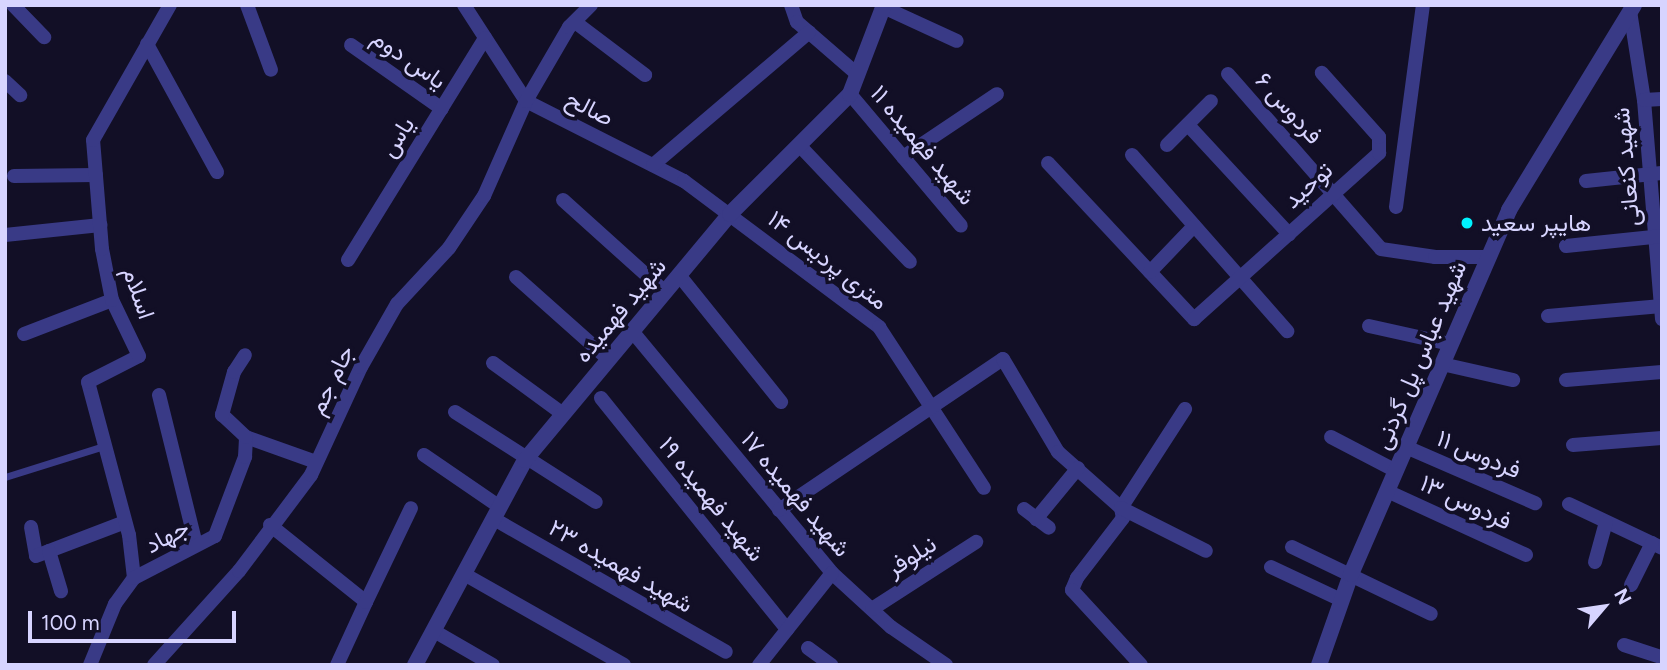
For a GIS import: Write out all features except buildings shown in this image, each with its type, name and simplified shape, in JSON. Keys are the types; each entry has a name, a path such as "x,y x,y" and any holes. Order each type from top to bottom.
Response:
{"street":[{"path":"13,5 44,37"},
{"name":"اسلام","path":"134,578 125,522 88,382 139,356 112,300 100,225 93,140 170,5"},
{"path":"247,5 271,69"},
{"name":"صالح","path":"464,5 526,101 653,165 730,214"},
{"name":"جام جم","path":"154,665 239,571 316,462 397,304 449,248 484,196 526,101 575,22 591,5"},
{"path":"791,5 797,22 857,74"},
{"path":"1396,207 1423,5"},
{"path":"884,6 957,41"},
{"name":"شهید فهمیده","path":"415,665 526,460 730,214 850,94 884,6"},
{"name":"شهید کنعانی","path":"1632,8 1656,174 1661,310"},
{"name":"شهید عباس پل گردنی","path":"1325,663 1341,600 1351,574 1488,257 1536,162 1632,8"},
{"path":"575,22 645,75"},
{"path":"653,165 809,32"},
{"name":"یاس","path":"348,260 485,38"},
{"path":"147,44 217,172"},
{"name":"یاس دوم","path":"351,45 442,109"},
{"name":"توحید","path":"1150,272 1194,319 1378,153 1379,137 1322,73"},
{"name":"فردوس ۶","path":"1228,74 1334,192 1381,249 1434,257 1488,257"},
{"path":"5,80 20,95"},
{"name":"شهید فهمیده ۱۱","path":"850,94 961,226"},
{"path":"903,158 997,94"},
{"path":"1644,100 1662,99"},
{"path":"1167,145 1211,101"},
{"path":"1188,125 1289,233"},
{"path":"799,145 910,262"},
{"path":"1132,155 1287,331"},
{"path":"1048,163 1150,272 1194,226"},
{"path":"1586,181 1656,174"},
{"path":"14,176 96,176"},
{"path":"563,200 665,292"},
{"name":"۱۴ متری پردیس","path":"730,214 879,327 929,409 984,488"},
{"path":"5,235 100,225"},
{"path":"1566,246 1658,237"},
{"path":"679,275 781,402"},
{"path":"516,276 608,359"},
{"path":"24,334 112,300"},
{"path":"1548,316 1661,310"},
{"path":"1369,326 1450,344"},
{"name":"شهید فهمیده ۱۷","path":"632,331 832,573 872,609 945,665"},
{"path":"245,355 234,372 222,415 246,437 316,462"},
{"path":"779,510 1003,359 1058,452 1121,508 1206,551"},
{"path":"493,363 563,414"},
{"path":"1442,364 1513,380"},
{"path":"1566,380 1662,372"},
{"path":"159,395 196,545"},
{"name":"شهید فهمیده ۱۹","path":"601,398 788,629"},
{"path":"1141,665 1072,590 1076,578 1123,518 1121,508 1185,409"},
{"path":"456,412 526,460 596,502"},
{"name":"جهاد","path":"90,665 115,604 134,578 215,536 245,457 246,437"},
{"path":"1331,437 1396,471"},
{"path":"1573,445 1662,438"},
{"name":"فردوس ۱۱","path":"1406,447 1535,503"},
{"name":"شهید فهمیده ۲۳","path":"424,455 497,513 726,652"},
{"path":"1036,519 1078,468"},
{"name":"فردوس ۱۳","path":"1387,491 1527,555"},
{"path":"1569,504 1657,545 1631,585"},
{"path":"337,665 411,508"},
{"path":"1024,509 1049,528"},
{"path":"43,554 125,522"},
{"path":"1595,562 1606,522"},
{"path":"270,525 366,601"},
{"path":"31,527 61,591"},
{"name":"نیلوفر","path":"872,609 976,542"},
{"path":"1292,547 1432,614"},
{"path":"1270,567 1341,600"},
{"path":"759,665 832,573"},
{"path":"464,574 624,665"},
{"path":"434,631 493,665"},
{"path":"1624,645 1662,657"},
{"path":"808,648 831,665"}],"lane":[{"path":"5,477 104,446"}],"place":[{"name":"هایپر سعید","path":"1467,223"}]}
